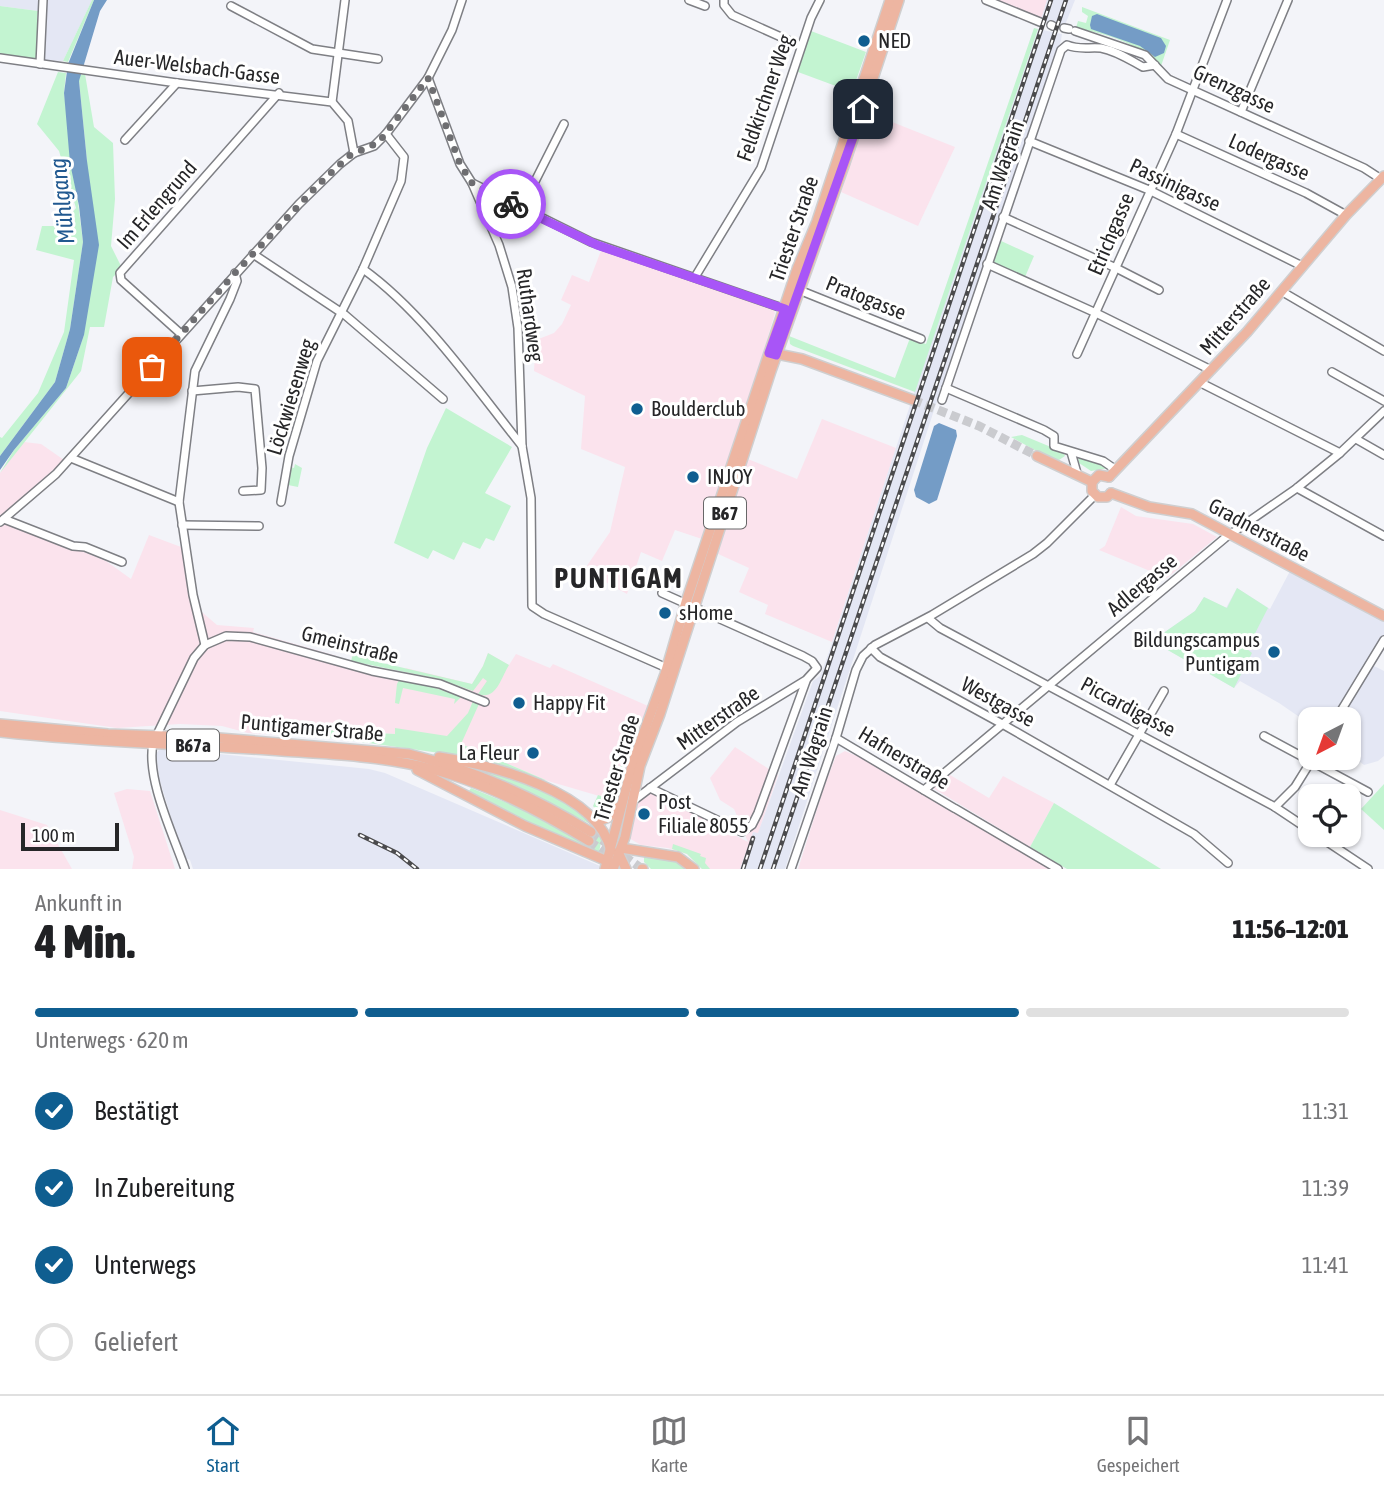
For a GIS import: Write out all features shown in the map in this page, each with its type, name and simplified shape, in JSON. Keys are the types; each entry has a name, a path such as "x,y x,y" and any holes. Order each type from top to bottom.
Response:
{"main road":[{"name":"Triester Straße","path":"613,858 690,604 773,354 799,263 817,221 890,0"},
{"name":"Triester Straße","path":"773,354 849,151 899,0"},
{"name":"Mitterstraße","path":"1113,473 1211,370 1382,177"},
{"path":"773,354 802,359 913,400"},
{"path":"1037,456 1092,482"},
{"path":"1113,473 1114,485 1111,493 1104,498 1095,495 1091,488 1092,482 1099,475 1113,473"},
{"name":"Gradnerstraße","path":"1111,493 1149,508 1192,514 1384,616"},
{"name":"Triester Straße","path":"613,858 622,799 633,762 690,604"},
{"name":"Puntigamer Straße","path":"0,724 409,754 476,775 515,791 567,822"},
{"name":"Puntigamer Straße","path":"0,732 100,742 298,752 400,762 433,769 478,785 567,822"},
{"path":"409,754 471,763 537,783 570,799 599,820 610,817 622,799"},
{"path":"400,762 436,778 525,826 613,858 626,869"},
{"path":"593,818 613,858"},
{"name":"B67a","path":"567,822 590,836"},
{"path":"613,858 678,857 694,869"}],"street":[{"path":"40,64 43,0"},
{"path":"345,0 332,102 348,121 354,153"},
{"path":"122,562 2,520 56,474 235,273 317,186 354,153 374,146 386,134 428,78 452,30 461,0"},
{"path":"689,0 705,6"},
{"path":"724,0 724,5 732,15 801,46"},
{"name":"Feldkirchner Weg","path":"695,277 761,168 801,46 820,0"},
{"path":"986,0 1040,22"},
{"name":"Etrichgasse","path":"1077,354 1176,134 1227,0"},
{"path":"1241,112 1288,0"},
{"path":"231,6 312,49 378,59"},
{"name":"Grenzgasse","path":"1069,29 1138,52 1168,79 1382,177"},
{"name":"Am Wagrain","path":"942,400 1058,57 1067,45 1081,49 1107,50 1129,58 1143,67 1155,65"},
{"name":"Auer-Welsbach-Gasse","path":"0,58 332,102"},
{"name":"Ruthardweg","path":"428,78 460,164 472,183 506,264 512,287 518,328 522,446 531,498 532,606 544,614 667,668"},
{"path":"125,140 177,83"},
{"name":"Im Erlengrund","path":"181,334 121,280 120,273 279,93"},
{"path":"522,209 564,124"},
{"name":"Löckwiesenweg","path":"281,502 289,456 317,361 363,269 402,178 404,157 386,134"},
{"name":"Lodergasse","path":"1176,134 1306,193 1346,215"},
{"name":"Passinigasse","path":"1030,141 1149,191 1303,266"},
{"path":"472,183 597,245 785,309"},
{"path":"1003,217 1159,290"},
{"path":"253,254 340,312 443,399"},
{"path":"987,264 1096,313 1211,370"},
{"name":"Ruthardweg","path":"363,269 387,288 421,323 522,446"},
{"path":"185,869 152,772 153,743 188,667 205,645 193,594 178,502 196,366 224,314 237,281 235,273"},
{"name":"Pratogasse","path":"799,290 921,339"},
{"path":"1281,291 1384,351"},
{"path":"1332,372 1384,401"},
{"path":"1199,382 1340,453"},
{"path":"192,391 239,387 255,389 262,468 261,490 243,491"},
{"path":"946,388 1044,430 1054,436 1054,446 1103,461 1113,473"},
{"name":"Adlergasse","path":"924,790 1230,534 1297,488 1340,453 1384,411"},
{"path":"1356,439 1384,455"},
{"path":"1071,452 1077,474"},
{"path":"71,458 178,502"},
{"path":"1297,488 1384,536"},
{"path":"871,648 928,618 1033,554 1095,495"},
{"path":"182,525 259,526"},
{"path":"650,788 742,832 752,825 776,768 806,680 817,668 812,661 662,593"},
{"name":"Piccardigasse","path":"928,618 940,628 1141,734 1298,822"},
{"name":"Gmeinstraße","path":"205,645 226,636 250,637 373,671 440,684 485,702"},
{"path":"1343,707 1384,640"},
{"name":"Am Wagrain","path":"791,869 858,665 871,648"},
{"name":"Westgasse","path":"871,648 880,657 1194,834 1228,863"},
{"name":"Mitterstraße","path":"632,802 737,722 806,680"},
{"path":"1110,785 1164,691"},
{"path":"1265,736 1298,753"},
{"name":"Hafnerstraße","path":"836,738 1058,869"},
{"path":"1275,807 1294,787 1305,770"},
{"path":"1329,770 1368,792"},
{"path":"1335,847 1368,869"}],"shaded area":[{"path":"0,0 92,0 63,61 40,60 38,11 0,6"},
{"path":"995,0 1047,0 1041,20"},
{"path":"1047,0 1075,0 1065,25 1041,20"},
{"path":"1038,29 1062,34 1061,40 938,398 785,869 740,869 753,832 758,833 813,681 820,676 829,652"},
{"path":"867,112 955,147 918,226 841,192"},
{"path":"602,248 773,309 775,313 733,453 797,479 822,419 896,448 832,642 765,614 768,605 739,592 749,568 716,553 702,539 675,530 662,561 641,552 627,594 584,570 610,532 625,467 581,449 585,396 534,371 536,340 554,333 562,324 571,305 561,300 572,275 589,282"},
{"path":"24,442 41,444 64,460 0,518 0,473"},
{"path":"1121,507 1136,516 1193,524 1217,537 1167,578 1099,550 1105,546"},
{"path":"0,518 106,561 131,579 149,535 181,547 187,552 196,607 217,625 254,628 253,632 337,656 335,664 399,680 406,668 472,684 488,653 509,665 516,654 550,668 553,664 648,706 632,741 625,766 619,767 606,798 548,781 461,744 395,729 395,734 324,730 321,737 248,733 222,726 180,724 117,728 0,711"},
{"name":"Bildungscampus Puntigam","path":"1290,571 1384,622 1384,640 1370,664 1384,671 1384,756 1378,761 1362,763 1362,707 1298,707 1298,716 1240,681 1234,688 1152,641 1195,611 1204,597 1226,608 1237,588 1270,609"},
{"path":"735,747 778,775 758,834 753,833 740,869 702,869 687,854 668,848 641,845 627,837 639,785 748,842 734,809 720,800 710,778"},
{"path":"159,750 369,769 385,773 600,866 599,869 193,869 190,860 183,857 160,781 156,754"},
{"path":"845,751 866,760 1049,869 798,869 836,756"},
{"path":"950,775 989,798 1003,776 1054,803 1030,847 933,788"},
{"path":"127,789 150,791 175,869 132,869 134,857 114,793"},
{"path":"0,810 47,825 72,869 0,869"}],"green space":[{"path":"92,0 68,62 63,61"},
{"path":"0,6 38,11 37,19 42,21 40,60 0,54"},
{"path":"1082,7 1170,40 1161,66 1132,45 1076,28 1078,21 1086,23 1088,16 1082,12"},
{"path":"1034,28 1038,29 915,392 790,344 789,336 895,378 910,338 926,344"},
{"path":"811,31 866,52 852,92 798,72"},
{"path":"58,72 66,73 64,93 83,242 70,329 55,382 0,456 0,437 2,438 38,393 64,332 74,260 36,250 42,226 61,226 76,208 59,151 37,124"},
{"path":"85,74 94,127 113,143 115,199 111,246 122,268 113,277 104,327 90,327 81,371 0,473 14,450 66,388 84,335 87,161 79,81 80,75"},
{"path":"999,240 1034,256 1025,277 994,263 992,259"},
{"path":"446,408 512,447 485,493 511,506 494,541 486,538 480,549 463,542 454,560 433,550 428,559 394,543 427,448"},
{"path":"1022,435 1063,452 1065,456 1059,460 1044,455 1011,437"},
{"path":"1078,455 1099,461 1109,468 1091,471 1079,463"},
{"path":"295,464 302,468 298,487 288,485 291,467 294,468"},
{"path":"1237,588 1268,608 1247,649 1252,653 1234,688 1152,641 1195,611 1204,597 1227,608"},
{"path":"355,647 370,660 472,684 488,653 509,665 494,691 484,695 478,694 487,681 483,678 473,691 439,679 351,661"},
{"path":"399,680 433,687 461,697 454,704 455,699 403,688 399,704 395,703"},
{"path":"473,701 479,704 461,744 548,781 454,755 326,737 323,734 324,730 395,734 395,728 447,736 468,713"},
{"path":"623,765 611,809 600,814 593,806 598,795 606,798 619,767"},
{"path":"479,769 548,792 578,811 591,823 602,838 599,852 522,821 469,791 471,788 517,807 588,845 592,825 519,787 478,771"},
{"path":"1384,784 1384,830 1361,809"},
{"path":"1054,803 1161,869 1067,869 1030,847"},
{"path":"673,844 701,854 700,856 706,858 705,863 710,869 702,869 687,854 672,849"},
{"path":"644,856 671,859 688,869 651,869 644,862"}],"water":[{"name":"Mühlgang","path":"94,0 107,0 100,11 79,81 99,245 84,335 66,388 0,470 0,456 55,382 70,329 83,242 70,163 64,93 68,64"},
{"path":"1097,14 1161,38 1166,46 1164,53 1155,57 1140,46 1091,29 1092,16"},
{"path":"939,423 956,430 957,436 937,500 929,504 916,497 914,490 934,426"}],"tunnel":[{"path":"913,400 979,426 1037,456"},
{"path":"591,832 642,869"},
{"path":"589,841 613,858"}],"railway":[{"path":"760,869 1051,0"},
{"path":"773,869 1066,0"},
{"path":"360,835 397,853 417,869"},
{"path":"743,869 753,838"}],"way so far":[{"path":"152,367 317,186 349,156 379,142 428,78 460,164 472,183 511,204"}],"place":[{"name":"NED","path":"864,41"},
{"name":"Boulderclub","path":"637,409"},
{"name":"INJOY","path":"693,477"},
{"name":"sHome","path":"665,613"},
{"name":"Bildungscampus Puntigam","path":"1274,652"},
{"name":"Happy Fit","path":"519,703"},
{"name":"La Fleur","path":"533,753"},
{"name":"Post Filiale 8055","path":"644,814"}],"district":[{"name":"PUNTIGAM","path":"619,578"}],"route":[{"path":"511,204 597,245 785,309 769,353 776,355 863,109"}]}
